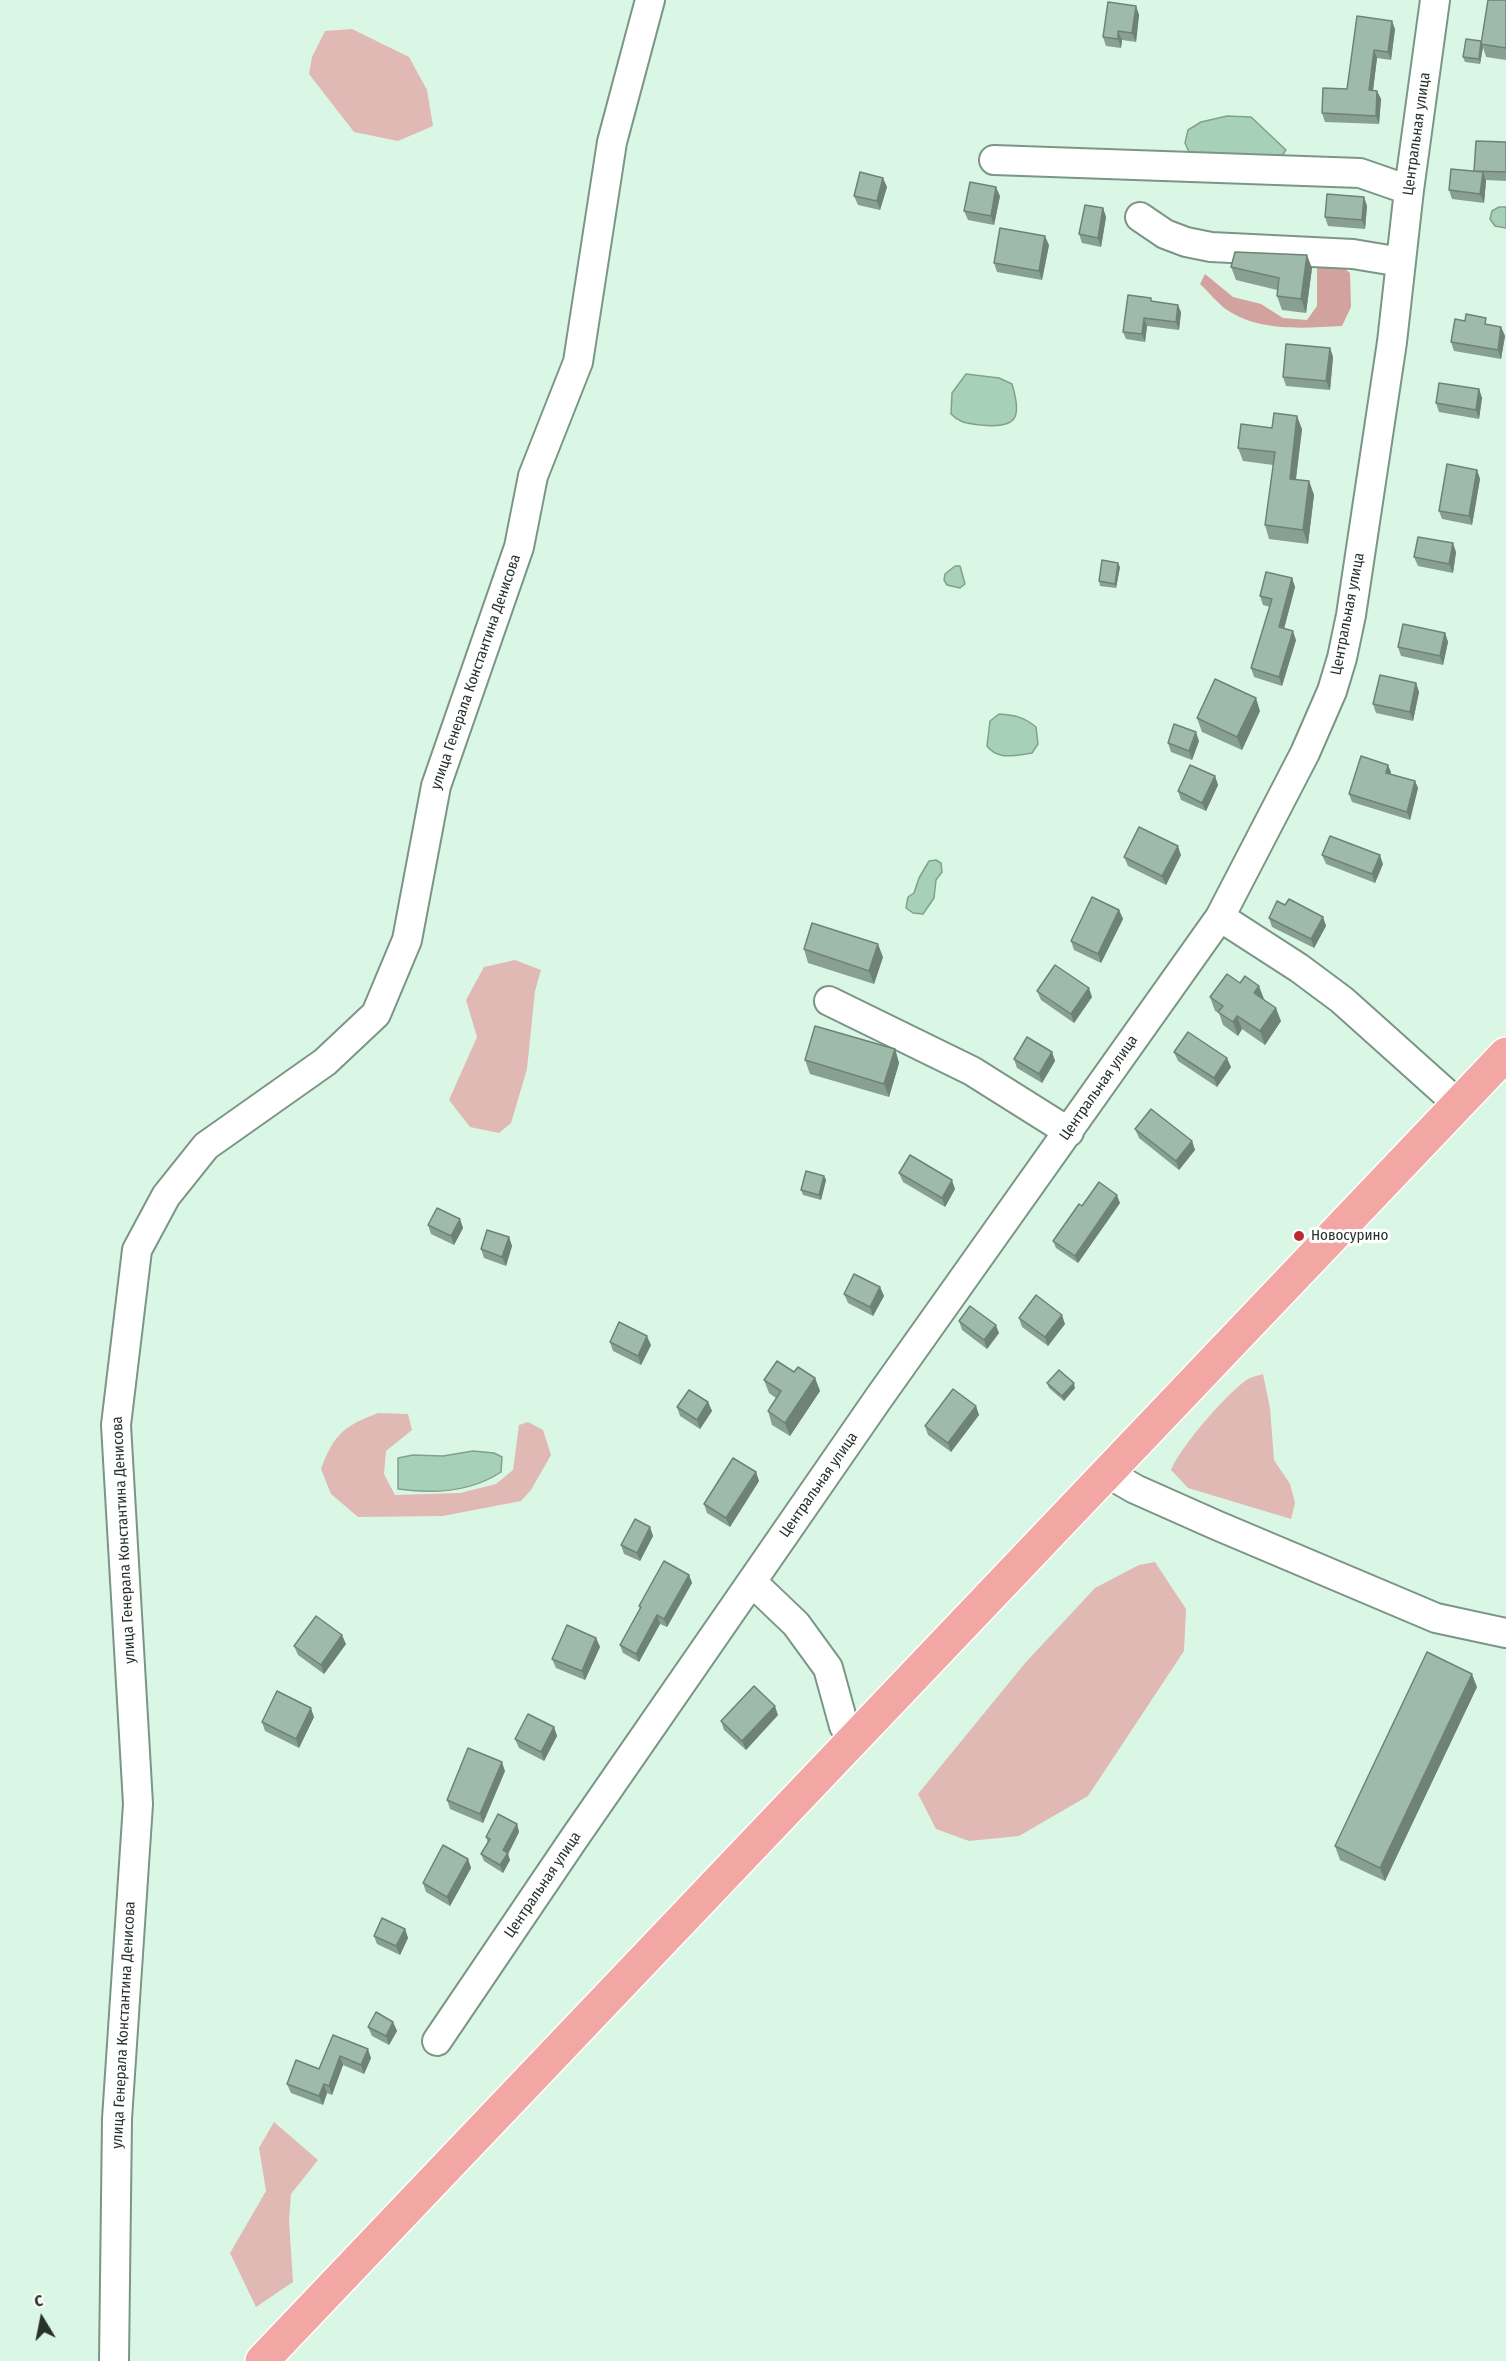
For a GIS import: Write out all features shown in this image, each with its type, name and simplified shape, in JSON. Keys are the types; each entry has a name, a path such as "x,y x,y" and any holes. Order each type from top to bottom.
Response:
{"main road":[{"path":"262,2361 854,1738 1109,1474 1506,1054"}],"street":[{"name":"улица Генерала Константина Денисова","path":"114,2361 117,2119 138,1804 116,1425 137,1250 166,1196 206,1146 325,1062 376,1014 407,940 436,786 519,547 533,476 578,362 612,142 650,0"},
{"name":"Центральная улица","path":"437,2042 573,1839 885,1389 1220,917 1292,781 1332,691 1351,615 1392,342 1409,190 1435,0"},
{"path":"994,160 1360,173 1409,190"},
{"path":"1140,217 1165,234 1186,242 1210,247 1353,254 1401,262"},
{"path":"1220,917 1299,968 1342,1000 1458,1104"},
{"path":"829,1001 972,1071 1069,1132"},
{"path":"1109,1474 1136,1489 1216,1525 1436,1618 1505,1627"},
{"path":"752,1582 796,1624 828,1668 844,1726 854,1738"}],"shaded area":[{"path":"352,29 409,57 427,90 433,126 398,141 354,132 309,74 312,57 325,31"},
{"path":"1227,116 1251,117 1286,150 1281,157 1191,157 1185,143 1188,130 1201,122"},
{"path":"1499,207 1506,207 1506,228 1495,226 1490,219 1492,211"},
{"path":"1317,261 1335,261 1350,273 1351,307 1342,326 1283,327 1254,322 1227,310 1200,284 1205,274 1233,297 1261,304 1283,318 1307,320 1317,306"},
{"path":"966,374 999,378 1012,384 1017,405 1014,418 1010,422 1003,425 981,425 961,421 951,414 952,393"},
{"path":"955,566 960,566 965,584 960,588 947,585 944,580 945,574"},
{"path":"999,714 1019,717 1036,727 1038,744 1032,753 1014,756 996,754 991,751 987,746 990,721"},
{"path":"936,860 941,863 942,872 936,880 934,898 923,914 913,913 906,908 908,897 914,893 919,878 929,861"},
{"path":"515,960 541,970 535,991 527,1069 511,1123 499,1133 470,1127 449,1100 477,1037 466,1000 484,967"},
{"path":"1263,1374 1270,1408 1274,1460 1290,1484 1295,1503 1291,1519 1188,1488 1171,1470 1193,1436 1226,1398 1247,1380"},
{"path":"378,1413 408,1414 412,1430 386,1451 384,1474 395,1495 460,1493 496,1484 513,1470 519,1425 528,1422 543,1430 551,1455 531,1490 521,1501 443,1516 358,1517 331,1494 321,1469 336,1439 348,1427"},
{"path":"473,1451 494,1453 502,1457 501,1472 477,1484 451,1490 398,1489 398,1458 413,1455 443,1456"},
{"path":"1155,1562 1186,1609 1184,1651 1088,1796 1019,1836 969,1841 936,1829 918,1794 1026,1662 1095,1588 1139,1565"},
{"path":"274,2122 318,2160 291,2194 289,2221 293,2282 256,2307 230,2253 266,2191 259,2148"}],"building":[{"path":"1488,0 1506,0 1506,48 1481,44"},
{"path":"1108,2 1136,6 1132,33 1118,31 1118,39 1103,37"},
{"path":"1357,16 1392,21 1388,52 1374,50 1369,90 1377,91 1376,116 1322,113 1323,88 1347,89"},
{"path":"1466,39 1481,41 1479,59 1463,57"},
{"path":"1476,141 1506,142 1506,172 1474,171"},
{"path":"1451,169 1483,172 1480,194 1449,190"},
{"path":"860,172 883,178 877,201 854,196"},
{"path":"970,182 996,187 991,216 964,211"},
{"path":"1327,194 1364,197 1362,220 1325,217"},
{"path":"1085,205 1103,208 1098,238 1079,234"},
{"path":"1000,228 1045,236 1039,271 994,263"},
{"path":"1235,252 1307,255 1301,299 1277,296 1279,278 1231,267"},
{"path":"1128,295 1178,305 1176,322 1144,318 1142,334 1123,332"},
{"path":"1466,314 1486,318 1485,324 1501,327 1498,350 1451,342 1455,319 1465,321"},
{"path":"1286,344 1330,348 1326,381 1283,377"},
{"path":"1439,383 1479,389 1476,410 1436,403"},
{"path":"1274,413 1297,416 1290,479 1309,481 1303,530 1265,525 1275,452 1238,448 1241,424 1272,428"},
{"path":"1447,464 1477,470 1469,516 1439,511"},
{"path":"1418,537 1453,543 1449,564 1414,557"},
{"path":"1102,560 1118,563 1115,584 1099,581"},
{"path":"1266,572 1292,578 1279,627 1293,631 1279,677 1251,668 1272,599 1260,596"},
{"path":"1403,624 1445,633 1440,656 1398,647"},
{"path":"1380,675 1416,683 1410,712 1373,704"},
{"path":"1215,679 1256,698 1237,737 1197,718"},
{"path":"1174,724 1196,732 1189,751 1168,743"},
{"path":"1361,756 1388,765 1386,773 1415,781 1407,812 1349,794"},
{"path":"1190,765 1215,776 1202,803 1178,791"},
{"path":"1139,827 1178,846 1162,876 1124,857"},
{"path":"1330,836 1380,855 1372,874 1322,855"},
{"path":"1092,897 1119,910 1098,954 1071,941"},
{"path":"1289,899 1323,917 1311,939 1269,918 1277,901 1285,905"},
{"path":"812,923 878,944 869,971 804,949"},
{"path":"1055,965 1089,988 1071,1014 1037,991"},
{"path":"1227,974 1240,983 1245,976 1259,986 1254,993 1276,1008 1260,1031 1237,1016 1233,1022 1218,1012 1223,1006 1210,997"},
{"path":"815,1026 895,1049 884,1084 805,1060"},
{"path":"1188,1032 1227,1058 1214,1078 1174,1052"},
{"path":"1027,1037 1052,1052 1039,1074 1014,1059"},
{"path":"1151,1109 1192,1141 1176,1161 1135,1129"},
{"path":"910,1155 952,1180 942,1198 899,1173"},
{"path":"806,1171 824,1176 819,1195 801,1190"},
{"path":"1099,1182 1117,1195 1075,1256 1053,1241 1079,1204 1082,1206"},
{"path":"437,1208 460,1219 451,1236 428,1225"},
{"path":"487,1230 509,1237 502,1257 481,1249"},
{"path":"854,1274 880,1287 870,1307 844,1294"},
{"path":"1036,1295 1062,1315 1045,1337 1019,1318"},
{"path":"970,1306 996,1325 984,1340 959,1321"},
{"path":"619,1322 647,1336 638,1356 610,1342"},
{"path":"777,1361 794,1372 798,1367 815,1378 785,1423 768,1411 781,1391 764,1380"},
{"path":"1059,1370 1074,1383 1062,1396 1047,1383"},
{"path":"953,1389 976,1406 948,1443 925,1426"},
{"path":"689,1390 708,1402 697,1420 677,1407"},
{"path":"733,1458 756,1472 726,1518 704,1504"},
{"path":"635,1519 650,1527 637,1553 621,1545"},
{"path":"664,1561 689,1575 664,1619 657,1615 636,1654 620,1645"},
{"path":"316,1616 342,1635 321,1665 294,1646"},
{"path":"567,1625 596,1638 582,1671 552,1659"},
{"path":"1427,1652 1472,1674 1380,1868 1335,1846"},
{"path":"754,1686 775,1706 742,1741 721,1721"},
{"path":"277,1691 311,1708 296,1739 262,1722"},
{"path":"528,1714 554,1727 541,1752 515,1739"},
{"path":"468,1748 502,1762 480,1814 447,1800"},
{"path":"498,1814 517,1824 503,1850 508,1853 500,1865 481,1854 490,1839 486,1837"},
{"path":"443,1845 468,1859 447,1897 423,1883"},
{"path":"382,1918 405,1929 396,1946 374,1936"},
{"path":"376,2012 393,2022 386,2036 368,2027"},
{"path":"333,2035 368,2049 361,2065 340,2056 329,2086 324,2084 319,2096 287,2084 296,2060 319,2069"}],"place":[{"name":"Новосурино","path":"1299,1236"}]}
